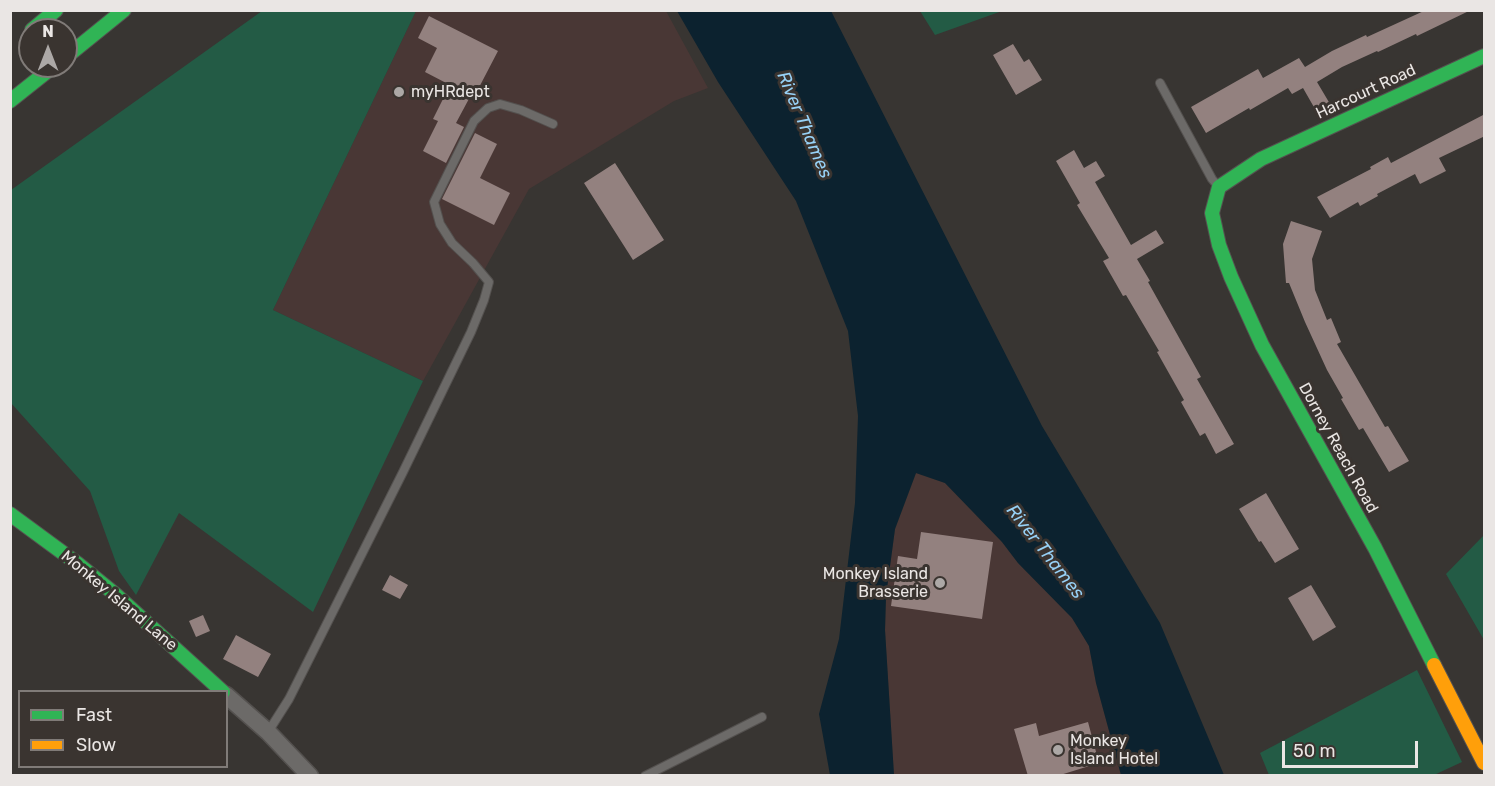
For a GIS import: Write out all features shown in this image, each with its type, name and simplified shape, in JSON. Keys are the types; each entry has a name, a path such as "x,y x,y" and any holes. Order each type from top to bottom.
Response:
{"main road":[{"path":"78,47 124,10"},
{"name":"Harcourt Road","path":"1219,187 1261,159 1485,56"},
{"path":"10,101 39,78"},
{"name":"Dorney Reach Road","path":"1219,187 1212,213 1219,245 1262,345 1375,548 1485,763"},
{"name":"Monkey Island Lane","path":"10,514 108,589 221,690"}],"street":[{"path":"228,697 268,732 310,776"}],"lane":[{"path":"1160,83 1212,179 1219,187"},
{"path":"268,732 289,699 403,472 471,332 484,300 489,282 452,243 440,224 434,202 474,121 488,108 500,104 521,110 553,124"},
{"path":"645,776 762,717"}],"shaded area":[{"path":"416,11 666,11 708,88 674,101 529,189 423,381 273,310"},
{"path":"916,473 945,483 1072,618 1089,646 1096,683 1121,775 894,776 885,630 886,596 895,529"}],"green space":[{"path":"262,11 416,11 273,310 423,381 313,612 179,513 136,595 119,571 90,491 11,403 11,190"},
{"path":"920,11 1002,11 935,35"},
{"path":"1484,535 1484,640 1446,574"},
{"path":"1417,670 1462,762 1434,775 1269,775 1260,753"}],"water":[{"name":"River Thames","path":"677,11 831,11 1042,426 1160,623 1224,775 1121,775 1096,683 1089,646 1072,618 945,483 916,473 895,529 886,596 885,630 894,775 830,775 819,714 839,639 855,503 858,416 848,331 796,201 718,82"}],"building":[{"path":"1426,10 1471,10 1417,36 1416,34 1342,67 1317,82 1333,109 1319,116 1303,88 1292,94 1288,88 1206,133 1191,107 1258,69 1263,78 1299,58 1305,67 1332,51"},
{"path":"429,16 498,51 474,97 471,95 456,123 464,127 446,163 423,151 438,121 433,119 450,85 425,72 437,48 418,38"},
{"path":"1013,44 1024,62 1029,59 1042,80 1016,95 993,55"},
{"path":"1485,114 1485,136 1439,158 1446,171 1420,184 1415,174 1377,194 1378,196 1360,206 1358,202 1330,218 1317,197 1371,169 1370,167 1388,157 1391,163"},
{"path":"475,133 497,144 480,178 510,193 494,225 442,199"},
{"path":"1074,150 1084,168 1096,161 1105,176 1095,182 1131,245 1156,230 1164,243 1137,259 1201,377 1197,379 1234,444 1216,454 1205,433 1200,436 1181,402 1184,400 1157,352 1159,351 1103,261 1109,258 1077,205 1080,203 1056,161"},
{"path":"615,163 664,240 633,260 584,183"},
{"path":"1291,221 1322,231 1312,259 1315,290 1327,320 1331,318 1341,342 1337,344 1385,427 1388,426 1409,461 1389,472 1363,428 1359,430 1341,399 1343,398 1327,370 1289,283 1286,283 1283,244"},
{"path":"1266,493 1299,549 1275,563 1239,509"},
{"name":"Monkey Island Brasserie","path":"921,532 993,542 982,619 891,606 898,556 917,559"},
{"path":"390,575 408,585 400,599 382,590"},
{"path":"1311,585 1336,627 1313,641 1288,598"},
{"path":"203,615 210,631 196,637 189,621"},
{"path":"236,635 271,654 258,677 223,659"},
{"name":"Monkey Island Hotel","path":"1088,722 1099,763 1057,776 1028,776 1014,729 1036,723 1039,736"}],"traffic: fast":[{"path":"46,18 56,10"},
{"path":"78,47 124,10"},
{"path":"1434,665 1375,548 1262,345 1231,277 1219,245 1212,213 1219,187 1261,159 1484,56"},
{"path":"10,101 39,78"},
{"path":"10,514 116,595 221,690"}],"traffic: slow":[{"path":"1434,665 1484,763"}],"place":[{"name":"myHRdept","path":"399,92"},
{"name":"Monkey Island Brasserie","path":"940,583"},
{"name":"Monkey Island Hotel","path":"1058,750"}]}
